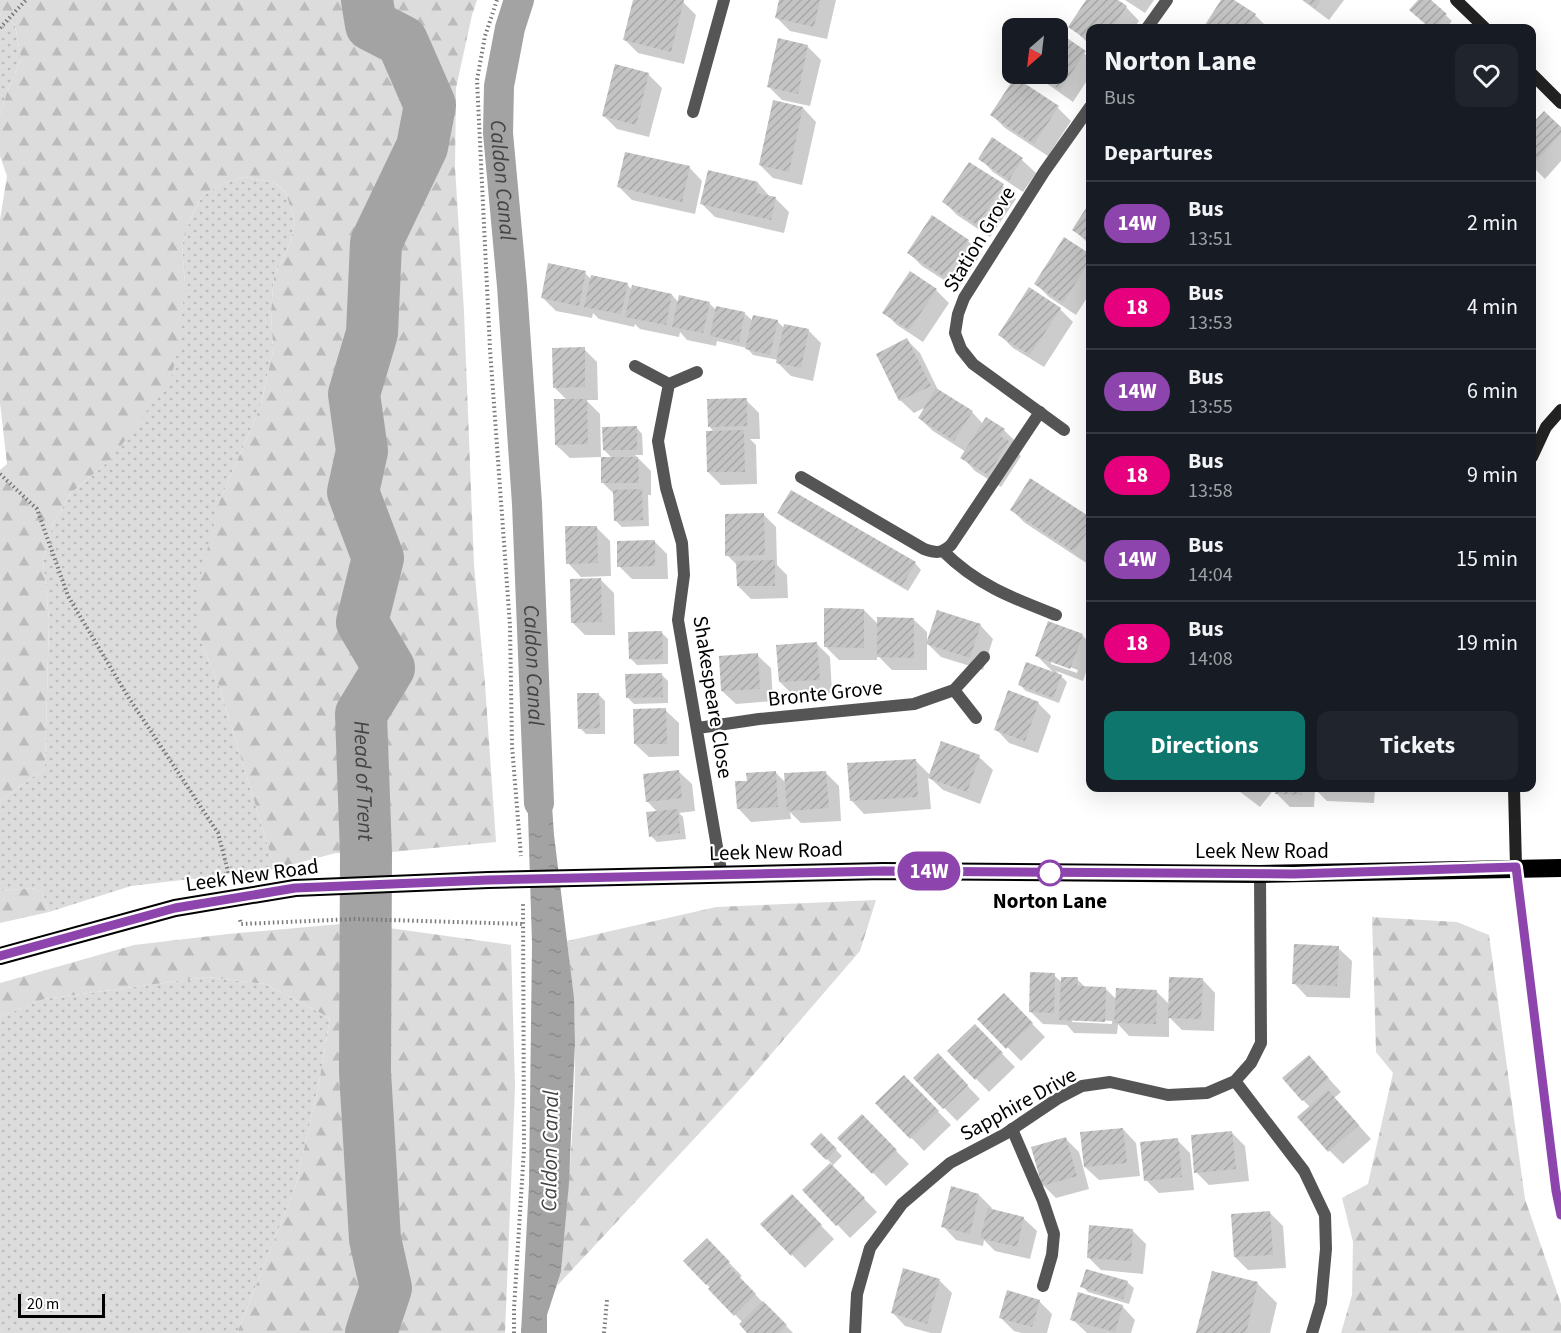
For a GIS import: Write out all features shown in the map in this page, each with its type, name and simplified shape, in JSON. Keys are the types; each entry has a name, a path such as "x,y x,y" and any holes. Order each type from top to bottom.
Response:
{"highway":[{"name":"Leek New Road","path":"0,956 175,908 295,888 488,880 883,871 1260,874 1516,867 1561,868"}],"street":[{"path":"693,112 724,0"},
{"path":"1150,24 1167,0"},
{"path":"1456,0 1481,24"},
{"path":"1536,78 1561,103"},
{"name":"Station Grove","path":"1064,429 973,364 961,349 955,333 957,314 964,298 1044,172 1086,113"},
{"path":"635,366 669,384 697,372"},
{"name":"Shakespeare Close","path":"669,384 658,441 666,488 682,543 684,575 678,620 722,876"},
{"path":"1536,448 1546,427 1561,410"},
{"path":"801,477 924,549 937,553 951,545 1040,412"},
{"path":"943,551 967,573 986,586 1003,595 1056,615"},
{"name":"Bronte Grove","path":"698,728 914,704 954,690 984,657"},
{"path":"954,690 976,718"},
{"path":"1514,792 1516,867 1554,1180 1561,1215"},
{"name":"Sapphire Drive","path":"855,1333 857,1294 870,1248 902,1204 950,1163 1012,1129 1057,1099 1082,1086 1110,1082 1168,1095 1207,1093 1235,1080 1251,1063 1261,1043 1260,874"},
{"path":"1235,1080 1304,1171 1324,1215 1326,1250 1321,1303 1312,1333"},
{"path":"1012,1129 1043,1200 1054,1234 1052,1255 1043,1286"}],"path":[{"path":"0,28 26,0"},
{"path":"497,0 485,36 477,80 490,349 510,626 512,746 521,859"},
{"path":"0,474 37,509 68,596 127,695 218,833 241,924 356,919 524,924"},
{"path":"514,1333 524,1149 523,892"},
{"path":"604,1333 607,1300"}],"green space":[{"path":"0,0 477,0 456,88 455,167 464,312 474,565 496,842 381,853 336,853 275,869 219,686 201,641 196,594 220,500 260,408 273,351 271,311 274,277 289,246 295,223 286,193 275,183 245,177 224,183 203,195 190,219 182,246 185,284 179,346 171,378 112,458 71,493 53,524 43,560 49,619 45,768 0,801 0,470 7,464 0,403 0,220 7,176 0,156 0,114 21,59 15,25 0,14"},
{"path":"0,14 15,25 21,59 0,114"},
{"path":"245,177 275,183 286,193 295,223 289,246 274,277 271,311 273,351 260,408 220,500 201,641 219,686 275,869 131,886 49,912 42,891 31,888 0,891 0,801 45,768 49,619 43,560 53,524 71,493 112,458 185,284 182,246 190,219 203,195 224,183"},
{"path":"31,888 42,891 49,912 0,923 0,891"},
{"path":"876,900 860,951 748,1081 557,1286 561,1272 573,1128 575,1071 574,1017 567,941 716,907"},
{"path":"1372,917 1457,922 1489,935 1525,1199 1561,1304 1561,1333 1341,1333 1352,1295 1353,1242 1342,1198 1368,1184 1393,1073 1376,1052"},
{"path":"353,923 511,945 515,1087 505,1333 237,1333 295,1188 318,1088 330,1018 265,984 208,977 44,999 0,1017 0,983 134,945"},
{"path":"208,977 265,984 330,1018 318,1088 295,1188 237,1333 0,1333 0,1017 44,999"}],"water":[{"path":"549,760 554,835 574,998 575,1043 569,1183 561,1272 547,1315 547,1333 521,1333 529,1184 532,944 528,814 523,769"}],"building":[{"path":"633,0 684,0 671,52 623,40"},
{"path":"779,0 820,0 814,27 775,18"},
{"path":"1086,0 1118,0 1127,6 1115,24 1086,24 1086,39 1068,27"},
{"path":"1221,0 1234,0 1256,14 1250,24 1206,24"},
{"path":"1304,0 1321,0 1315,8"},
{"path":"1418,0 1431,0 1447,14 1438,24 1425,24 1409,10"},
{"path":"778,38 808,45 798,94 767,87"},
{"path":"1068,39 1086,51 1068,78"},
{"path":"615,64 649,73 636,125 602,116"},
{"path":"1010,84 1026,84 1059,106 1034,144 990,115"},
{"path":"1051,84 1064,84 1060,90"},
{"path":"773,100 803,107 789,172 759,165"},
{"path":"1544,111 1561,127 1561,134 1536,162 1536,120"},
{"path":"992,137 1023,158 1009,180 978,159"},
{"path":"625,152 690,166 682,202 617,187"},
{"path":"969,162 1004,184 977,225 942,202"},
{"path":"708,170 758,182 756,193 776,197 771,220 700,204"},
{"path":"1086,208 1086,239 1072,230"},
{"path":"932,215 969,240 944,277 907,253"},
{"path":"1064,237 1086,251 1086,266 1063,303 1034,284"},
{"path":"548,263 586,271 579,306 541,298"},
{"path":"910,271 937,289 909,330 882,313"},
{"path":"591,275 628,283 621,314 584,307"},
{"path":"632,285 672,294 666,325 625,317"},
{"path":"1029,287 1061,308 1030,355 998,335"},
{"path":"679,295 710,302 703,333 672,327"},
{"path":"716,306 745,312 739,342 710,336"},
{"path":"753,315 778,320 770,355 745,349"},
{"path":"784,324 809,329 801,368 776,363"},
{"path":"907,338 931,386 899,401 876,354"},
{"path":"585,347 585,387 553,388 552,348"},
{"path":"936,388 973,411 954,441 918,418"},
{"path":"747,398 747,426 708,427 707,399"},
{"path":"554,399 587,399 588,444 555,445"},
{"path":"986,417 1005,429 1000,436 1009,441 988,475 960,458"},
{"path":"637,426 637,450 603,450 602,427"},
{"path":"744,430 745,472 707,472 706,431"},
{"path":"601,457 638,457 639,483 601,483"},
{"path":"1030,478 1086,514 1086,534 1074,552 1010,510"},
{"path":"642,489 643,520 614,521 613,490"},
{"path":"791,490 916,562 902,586 777,513"},
{"path":"764,513 765,555 725,556 725,514"},
{"path":"565,526 597,526 598,563 566,564"},
{"path":"655,540 655,566 617,567 617,541"},
{"path":"775,560 775,586 737,586 736,561"},
{"path":"601,578 602,622 571,623 570,579"},
{"path":"824,608 864,609 864,648 824,647"},
{"path":"937,610 981,624 970,658 926,644"},
{"path":"877,617 914,618 914,658 877,657"},
{"path":"1048,621 1083,634 1070,669 1035,656"},
{"path":"662,631 663,659 629,659 628,632"},
{"path":"817,642 820,680 779,682 776,645"},
{"path":"758,653 760,689 721,691 719,656"},
{"path":"1026,662 1062,675 1053,698 1018,685"},
{"path":"662,673 663,697 626,698 625,674"},
{"path":"1008,690 1039,702 1025,741 994,730"},
{"path":"577,693 599,693 600,728 578,729"},
{"path":"666,708 667,744 634,744 633,709"},
{"path":"941,741 980,755 967,792 928,778"},
{"path":"916,759 918,797 850,801 847,763"},
{"path":"679,770 682,798 646,802 643,774"},
{"path":"776,771 778,807 737,809 735,781 747,781 746,773"},
{"path":"826,771 829,808 787,811 784,773"},
{"path":"1275,792 1302,792 1302,795 1275,794"},
{"path":"678,809 680,833 649,837 646,812"},
{"path":"1294,944 1339,946 1337,986 1292,984"},
{"path":"1030,972 1055,973 1054,1013 1029,1012"},
{"path":"1061,977 1078,977 1077,986 1106,987 1105,1022 1059,1020"},
{"path":"1169,977 1203,978 1201,1019 1168,1018"},
{"path":"1116,988 1157,990 1156,1024 1114,1023"},
{"path":"1004,993 1033,1023 1006,1049 977,1019"},
{"path":"975,1024 1003,1053 975,1080 947,1051"},
{"path":"938,1053 968,1085 943,1109 913,1078"},
{"path":"1309,1055 1329,1078 1302,1101 1282,1078"},
{"path":"904,1075 939,1111 910,1139 875,1103"},
{"path":"1328,1090 1359,1125 1328,1152 1297,1117"},
{"path":"862,1114 897,1150 872,1174 837,1138"},
{"path":"1123,1128 1127,1163 1084,1167 1080,1132"},
{"path":"1232,1131 1236,1169 1194,1173 1191,1135"},
{"path":"821,1133 837,1149 826,1160 810,1144"},
{"path":"1066,1137 1077,1176 1042,1186 1031,1147"},
{"path":"1178,1138 1182,1177 1144,1181 1140,1142"},
{"path":"830,1163 865,1198 836,1226 802,1190"},
{"path":"951,1186 979,1194 970,1234 941,1227"},
{"path":"792,1194 822,1225 791,1256 760,1224"},
{"path":"988,1208 1024,1217 1017,1247 980,1238"},
{"path":"1270,1211 1273,1255 1234,1257 1231,1214"},
{"path":"1089,1225 1133,1229 1131,1261 1087,1258"},
{"path":"707,1238 730,1262 706,1285 683,1261"},
{"path":"730,1267 756,1294 734,1316 708,1289"},
{"path":"903,1268 940,1279 927,1324 891,1313"},
{"path":"1086,1269 1128,1281 1123,1299 1080,1287"},
{"path":"1212,1271 1258,1282 1246,1333 1196,1333"},
{"path":"1007,1290 1040,1300 1032,1327 999,1318"},
{"path":"1078,1292 1123,1305 1115,1332 1070,1320"},
{"path":"763,1301 787,1325 779,1333 747,1333 739,1324"}],"waterway":[{"name":"Head of Trent","path":"367,0 371,25 402,41 430,105 422,147 376,243 372,333 354,394 362,451 353,492 378,558 362,622 389,668 361,714 366,854 365,1072 375,1239 386,1288 371,1333"},
{"name":"Caldon Canal","path":"519,0 510,28 499,86 498,133 512,286 527,504 539,803"}],"bus line":[{"name":"14W","path":"0,956 175,908 295,888 488,880 883,871 1294,874 1516,867 1556,1191 1561,1215"}],"place":[{"name":"Norton Lane","path":"1050,873"}]}
